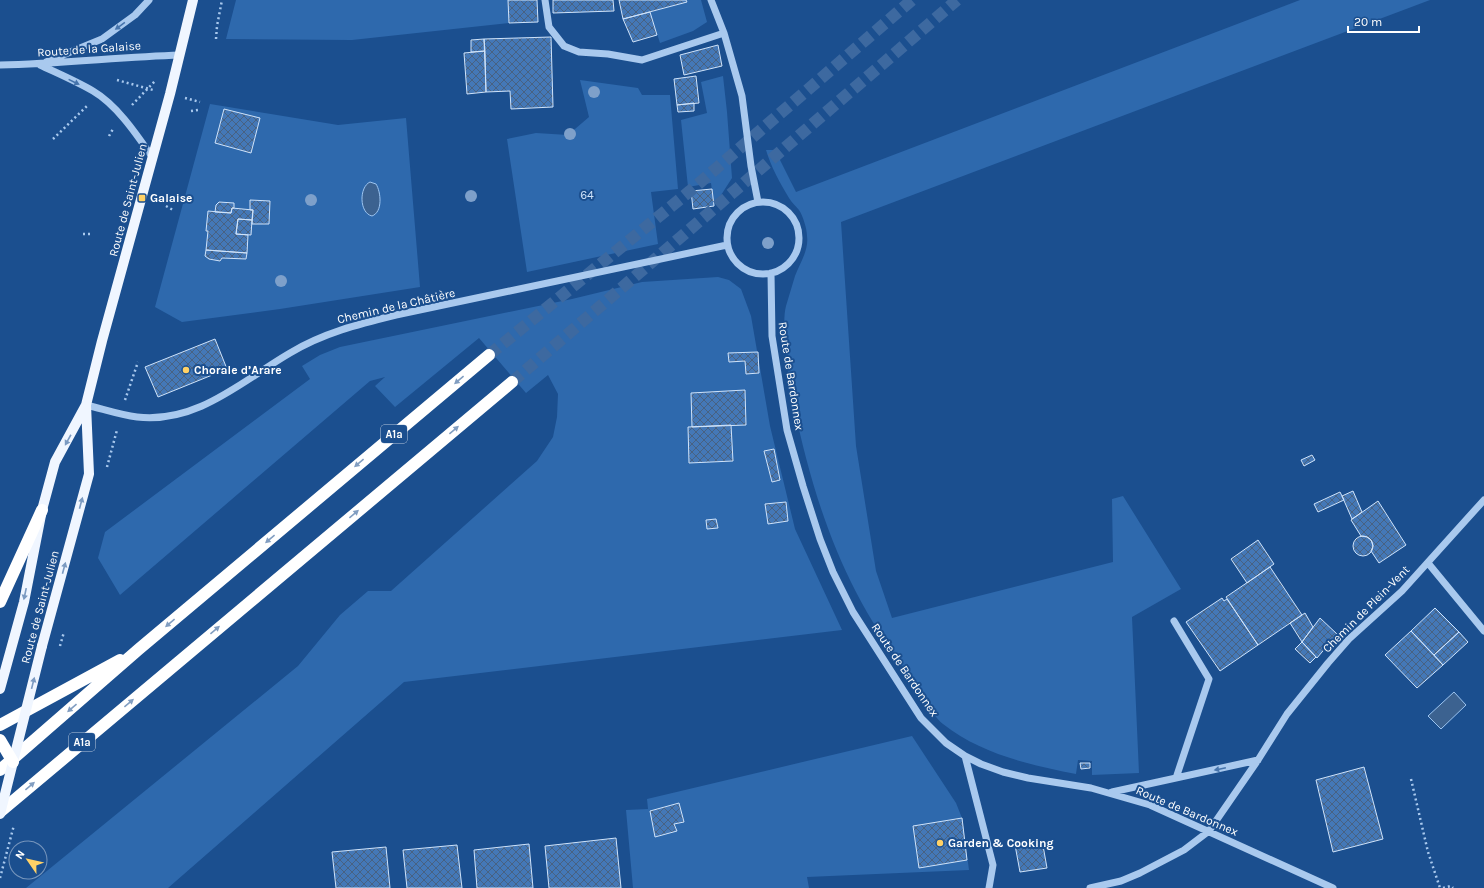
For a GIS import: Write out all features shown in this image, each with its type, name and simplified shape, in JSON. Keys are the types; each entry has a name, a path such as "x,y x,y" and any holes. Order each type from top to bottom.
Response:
{"highway":[{"name":"A1a","path":"0,770 139,649 489,355"},
{"name":"A1a","path":"0,813 512,382"},
{"path":"0,602 42,510"},
{"name":"A1a","path":"0,725 139,649"},
{"path":"0,740 13,762"}],"main road":[{"name":"Route de Saint-Julien","path":"0,689 24,602 42,510 55,462 86,406 102,341 153,158 193,0"},
{"name":"Route de Saint-Julien","path":"0,813 42,646 89,474 86,406"}],"street":[{"path":"40,64 102,39 135,15 149,0"},
{"path":"545,0 549,27 564,46 579,52 608,54 642,60 724,34"},
{"path":"711,0 724,34 742,96 751,166 758,202"},
{"name":"Route de la Galaise","path":"0,65 40,64 124,57 180,55"},
{"path":"40,64 93,91 103,98 138,136 153,158"},
{"path":"758,202 775,204 784,208 795,222 798,231 799,239 797,249 791,260 783,268 771,273 755,273 741,266 732,256 727,245 729,226 736,214 743,208 758,202"},
{"name":"Chemin de la Châtière","path":"86,406 137,417 176,415 212,402 232,391 290,352 333,332 354,325 727,245"},
{"name":"Route de Bardonnex","path":"771,273 772,336 787,430 803,486 833,572 853,612 921,718 946,743 965,756 981,764 1003,772 1112,792 1150,805 1334,888"},
{"name":"Chemin de Plein-Vent","path":"1090,888 1110,884 1140,873 1184,850 1209,831 1258,760 1287,714 1328,662 1349,639 1402,591 1484,500"},
{"path":"1428,563 1484,631"},
{"path":"1174,620 1209,679 1176,778"},
{"path":"965,756 993,865 989,888"},
{"path":"1112,792 1258,760"}],"path":[{"path":"216,39 222,0"},
{"path":"109,136 121,116 158,77"},
{"path":"53,139 87,106"},
{"path":"190,111 198,110"},
{"path":"166,206 173,210"},
{"path":"83,234 91,234"},
{"path":"1411,779 1428,852 1441,888 1451,886 1453,888"}],"green space":[{"path":"236,0 508,0 509,23 352,40 226,39"},
{"path":"686,0 701,0 707,22 693,31 660,43 650,12 687,2"},
{"path":"1300,0 1430,0 841,222 856,446 876,571 892,618 1113,562 1112,499 1123,496 1181,589 1132,617 1139,773 1092,775 1092,761 1078,760 1076,774 1041,767 990,751 973,743 943,724 928,707 861,602 835,547 811,478 799,430 786,360 785,310 795,276 807,246 806,230 798,209 790,200 773,169 766,150 775,150 796,192"},
{"path":"723,76 732,178 714,206 711,183 688,187 681,120 707,113 701,82"},
{"name":"64","path":"580,80 638,88 642,95 670,95 678,189 651,192 658,244 527,272 507,139 536,133 568,135 589,117"},
{"path":"210,104 338,125 406,118 420,287 280,309 182,322 155,307"},
{"path":"718,277 729,280 741,289 751,316 770,426 795,529 842,630 404,682 168,888 26,888 36,880 48,880 48,870 298,666 340,615 368,591 391,591 537,461 553,437 557,417 558,394 548,375 526,393 479,338 395,407 375,386 385,377 370,381 120,595 98,558 105,532 310,379 302,366 320,355 340,347 572,299 642,282"},
{"path":"912,736 956,803 962,818 969,870 807,877 809,888 633,888 626,810 648,809 647,799"}],"shaded area":[{"path":"370,182 376,184 380,197 378,210 376,214 372,216 365,210 362,200 364,189"},
{"path":"1454,692 1466,705 1441,729 1428,716"}],"building":[{"path":"508,0 537,0 538,22 509,23"},
{"path":"553,0 613,0 614,11 553,13"},
{"path":"619,0 686,0 687,2 623,19"},
{"path":"650,12 657,35 633,42 623,19"},
{"path":"551,37 553,107 511,109 510,91 486,92 484,39"},
{"path":"484,39 485,51 471,52 471,40"},
{"path":"718,45 722,66 684,75 680,55"},
{"path":"485,51 486,92 467,94 464,53"},
{"path":"696,76 699,103 677,105 674,79"},
{"path":"694,103 694,111 678,112 677,105"},
{"path":"224,109 260,118 251,153 215,143"},
{"path":"712,189 714,206 693,209 691,191"},
{"path":"250,200 270,201 269,224 252,224 253,210 250,210"},
{"path":"219,202 234,203 234,208 232,208 231,213 215,212 216,205"},
{"path":"232,208 253,210 252,220 238,219 236,234 248,235 247,253 206,250 208,211 231,213"},
{"path":"238,219 252,220 251,235 236,234"},
{"path":"206,250 247,253 246,259 222,258 220,261 209,259 205,256"},
{"path":"215,339 227,369 158,397 145,367"},
{"path":"758,352 759,373 746,374 745,361 729,362 728,353"},
{"path":"745,390 746,425 692,427 691,393"},
{"path":"731,425 733,461 689,463 688,427"},
{"path":"774,449 780,480 772,482 764,451"},
{"path":"1312,455 1315,460 1304,466 1301,460"},
{"path":"1353,491 1362,512 1352,519 1342,496"},
{"path":"1340,492 1344,500 1318,512 1314,504"},
{"path":"1378,501 1406,545 1379,563 1371,551 1373,546 1371,540 1367,537 1361,536 1351,520"},
{"path":"786,502 788,521 768,524 765,504"},
{"path":"716,519 718,528 707,529 706,520"},
{"path":"1363,536 1370,539 1373,546 1370,553 1363,556 1356,553 1353,546 1356,539"},
{"path":"1258,540 1274,564 1247,583 1231,559"},
{"path":"1270,567 1302,615 1258,645 1226,597"},
{"path":"1222,598 1224,601 1227,599 1258,645 1220,671 1186,622"},
{"path":"1435,608 1459,632 1434,655 1411,631"},
{"path":"1305,613 1313,627 1302,642 1290,623"},
{"path":"1320,618 1337,634 1317,658 1302,642"},
{"path":"1411,631 1443,665 1417,688 1385,655"},
{"path":"1459,632 1468,642 1443,665 1434,655"},
{"path":"1302,642 1316,657 1310,663 1295,649"},
{"path":"1080,763 1090,763 1090,768 1081,769"},
{"path":"1364,767 1383,839 1333,852 1316,780"},
{"path":"679,803 684,822 674,824 677,831 655,837 650,811"},
{"name":"Garden & Cooking","path":"962,818 967,860 919,868 913,826"},
{"path":"616,838 621,888 549,888 545,846"},
{"path":"1042,840 1047,868 1020,872 1015,845"},
{"path":"529,844 533,888 477,888 474,850"},
{"path":"457,845 462,888 407,888 403,850"},
{"path":"386,847 390,888 336,888 332,852"}],"tunnel":[{"path":"489,355 690,191 912,0"},
{"path":"512,382 957,0"}],"place":[{"name":"Galaise","path":"142,198"},
{"name":"Chorale d’Arare","path":"186,370"},
{"name":"Garden & Cooking","path":"940,843"}]}
